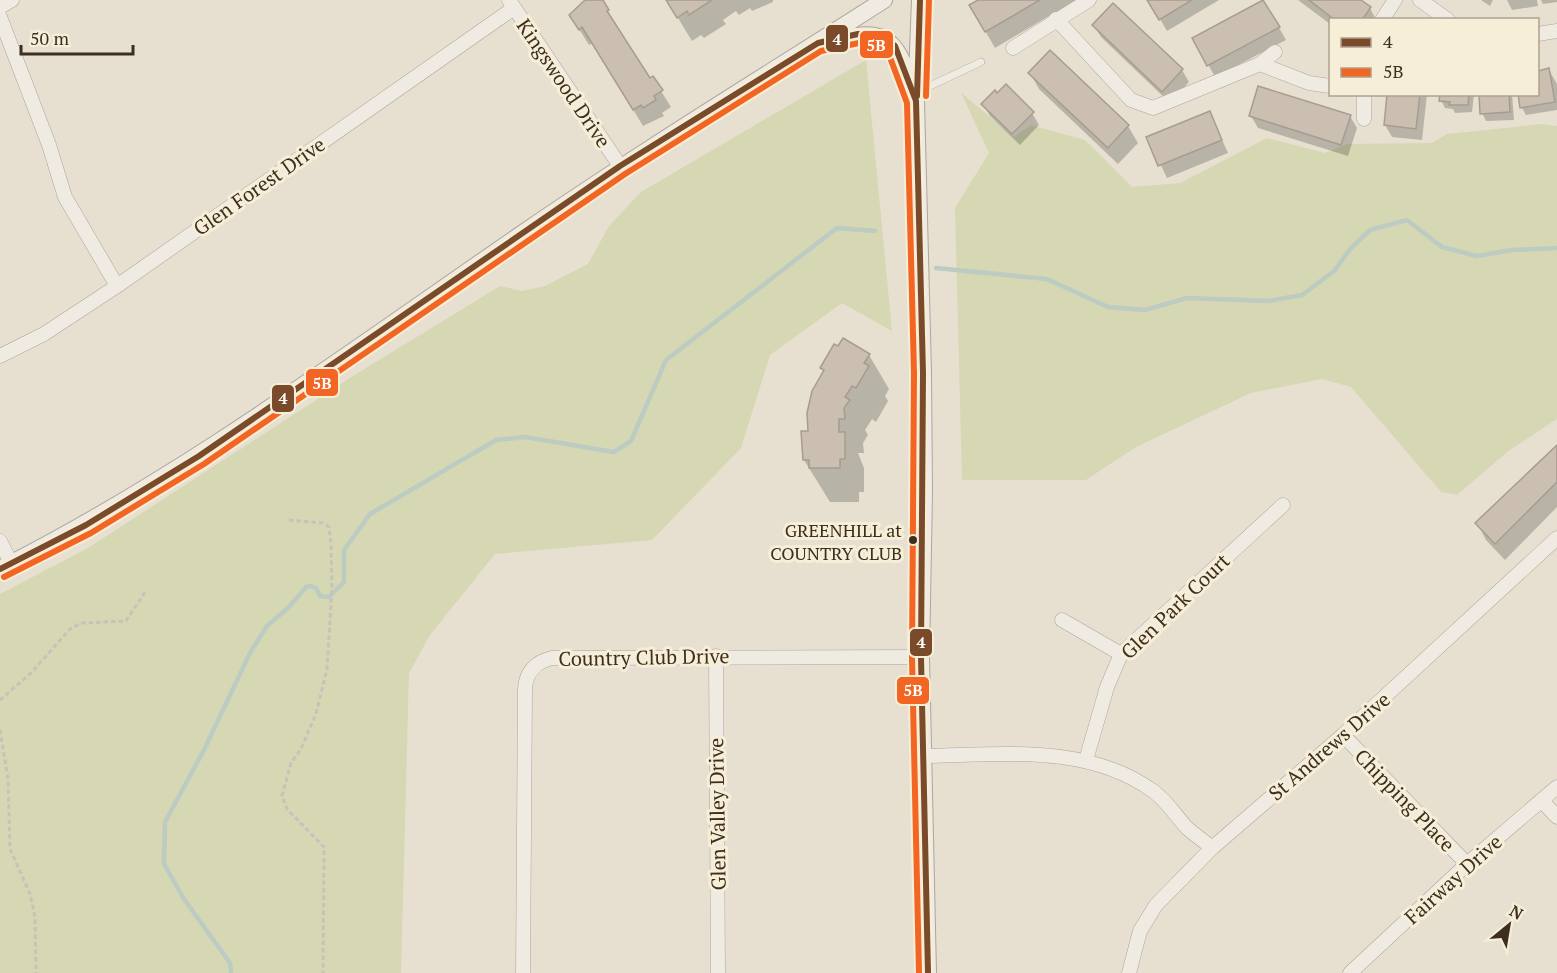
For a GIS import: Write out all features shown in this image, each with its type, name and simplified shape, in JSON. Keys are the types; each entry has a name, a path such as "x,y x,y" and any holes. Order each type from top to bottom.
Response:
{"street":[{"path":"0,8 12,0"},
{"path":"0,541 6,566 86,525 199,456 620,166 884,0"},
{"path":"920,0 917,96 924,492 921,657 928,973"},
{"path":"1013,48 1089,0"},
{"path":"1383,18 1395,0"},
{"path":"1419,0 1445,18"},
{"name":"Kingswood Drive","path":"511,4 620,166"},
{"name":"Glen Forest Drive","path":"0,356 44,334 117,286 511,4"},
{"path":"0,17 65,197 117,286"},
{"path":"1056,19 1131,100 1153,108 1260,64 1275,52"},
{"path":"1539,34 1557,31"},
{"path":"818,43 858,34 883,37 896,46 917,96"},
{"path":"1260,64 1309,83 1329,86"},
{"path":"1364,96 1364,119"},
{"name":"Glen Park Court","path":"1086,760 1107,687 1121,654 1283,505"},
{"name":"St Andrews Drive","path":"1130,973 1140,931 1156,905 1212,848 1343,735 1557,538"},
{"path":"1062,620 1121,654"},
{"name":"Country Club Drive","path":"523,973 525,689 526,679 531,670 542,660 716,656 921,657"},
{"name":"Glen Valley Drive","path":"716,656 718,973"},
{"name":"Chipping Place","path":"1343,735 1467,864"},
{"path":"923,756 1057,755 1086,760 1131,777 1156,793 1190,830 1212,848"},
{"name":"Fairway Drive","path":"1350,973 1467,864 1557,787"},
{"path":"1542,801 1557,817"}],"lane":[{"path":"917,96 981,62"}],"path":[{"path":"289,520 323,523 331,533 332,588 327,669 316,714 301,749 291,763 282,796 287,808 324,847 323,973"},
{"path":"0,700 31,673 70,629 81,623 126,621 145,592"},
{"path":"0,730 8,779 10,849 30,894 35,917 36,973"}],"green space":[{"path":"866,60 892,331 842,303 770,355 741,448 652,540 495,554 430,635 409,673 401,973 0,973 0,594 88,548 353,376 500,286 522,291 545,286 588,264 609,226 641,192"},
{"path":"961,93 1014,137 1031,125 1085,140 1132,187 1180,183 1267,138 1325,153 1347,144 1432,143 1447,134 1542,124 1557,126 1557,419 1507,452 1457,495 1441,492 1351,387 1322,379 1251,393 1136,447 1086,480 962,480 955,208 989,153"}],"building":[{"path":"585,0 603,0 609,10 607,11 650,78 653,76 663,90 654,96 656,100 643,108 641,105 633,110 582,27 579,30 569,15"},
{"path":"666,0 712,0 689,15 687,11 677,18"},
{"path":"978,0 1040,0 985,32 969,5"},
{"path":"1147,0 1192,0 1159,20"},
{"path":"1263,0 1280,27 1207,66 1192,38"},
{"path":"1309,0 1361,0 1371,7 1363,18 1332,18"},
{"path":"1113,3 1183,69 1162,92 1092,25"},
{"path":"1050,50 1129,125 1108,148 1028,73"},
{"path":"1549,68 1555,102 1520,108 1518,96 1539,96 1539,71"},
{"path":"1006,84 1034,112 1012,134 981,104 995,90 997,93"},
{"path":"1258,86 1351,115 1341,145 1249,116"},
{"path":"1387,96 1420,96 1416,129 1384,125"},
{"path":"1440,96 1469,96 1468,105 1449,105 1450,102 1439,101"},
{"path":"1479,96 1509,96 1510,112 1480,114"},
{"path":"1210,111 1222,140 1158,166 1146,137"},
{"path":"843,338 870,354 864,363 869,366 856,388 852,386 845,397 850,400 844,408 845,419 839,419 839,432 845,432 845,459 840,459 840,468 809,468 809,460 803,460 801,431 808,431 807,413 812,391 824,370 820,368 834,344 838,346"},
{"path":"1557,445 1557,482 1495,544 1475,523"}],"waterway":[{"path":"936,268 1047,279 1108,307 1145,310 1187,298 1269,301 1302,295 1334,271 1351,248 1370,230 1407,220 1442,247 1477,256 1512,250 1557,248"},
{"path":"231,973 230,963 184,899 164,864 165,822 204,750 250,653 267,626 289,607 306,587 316,588 320,596 329,597 344,582 344,550 370,514 496,440 525,437 614,452 631,441 666,360 837,228 875,231"}],"transit line":[{"name":"4","path":"917,96 920,0"},
{"name":"5B","path":"926,96 929,0"},
{"name":"4","path":"0,569 86,525 199,456 620,166 818,43 858,34 883,37 895,46 916,101 923,373 921,657 928,973"},
{"name":"5B","path":"4,577 91,533 204,464 625,174 821,51 859,43 879,45 888,52 907,103 914,373 912,657 919,973"}],"place":[{"name":"GREENHILL at COUNTRY CLUB","path":"913,540"}]}
